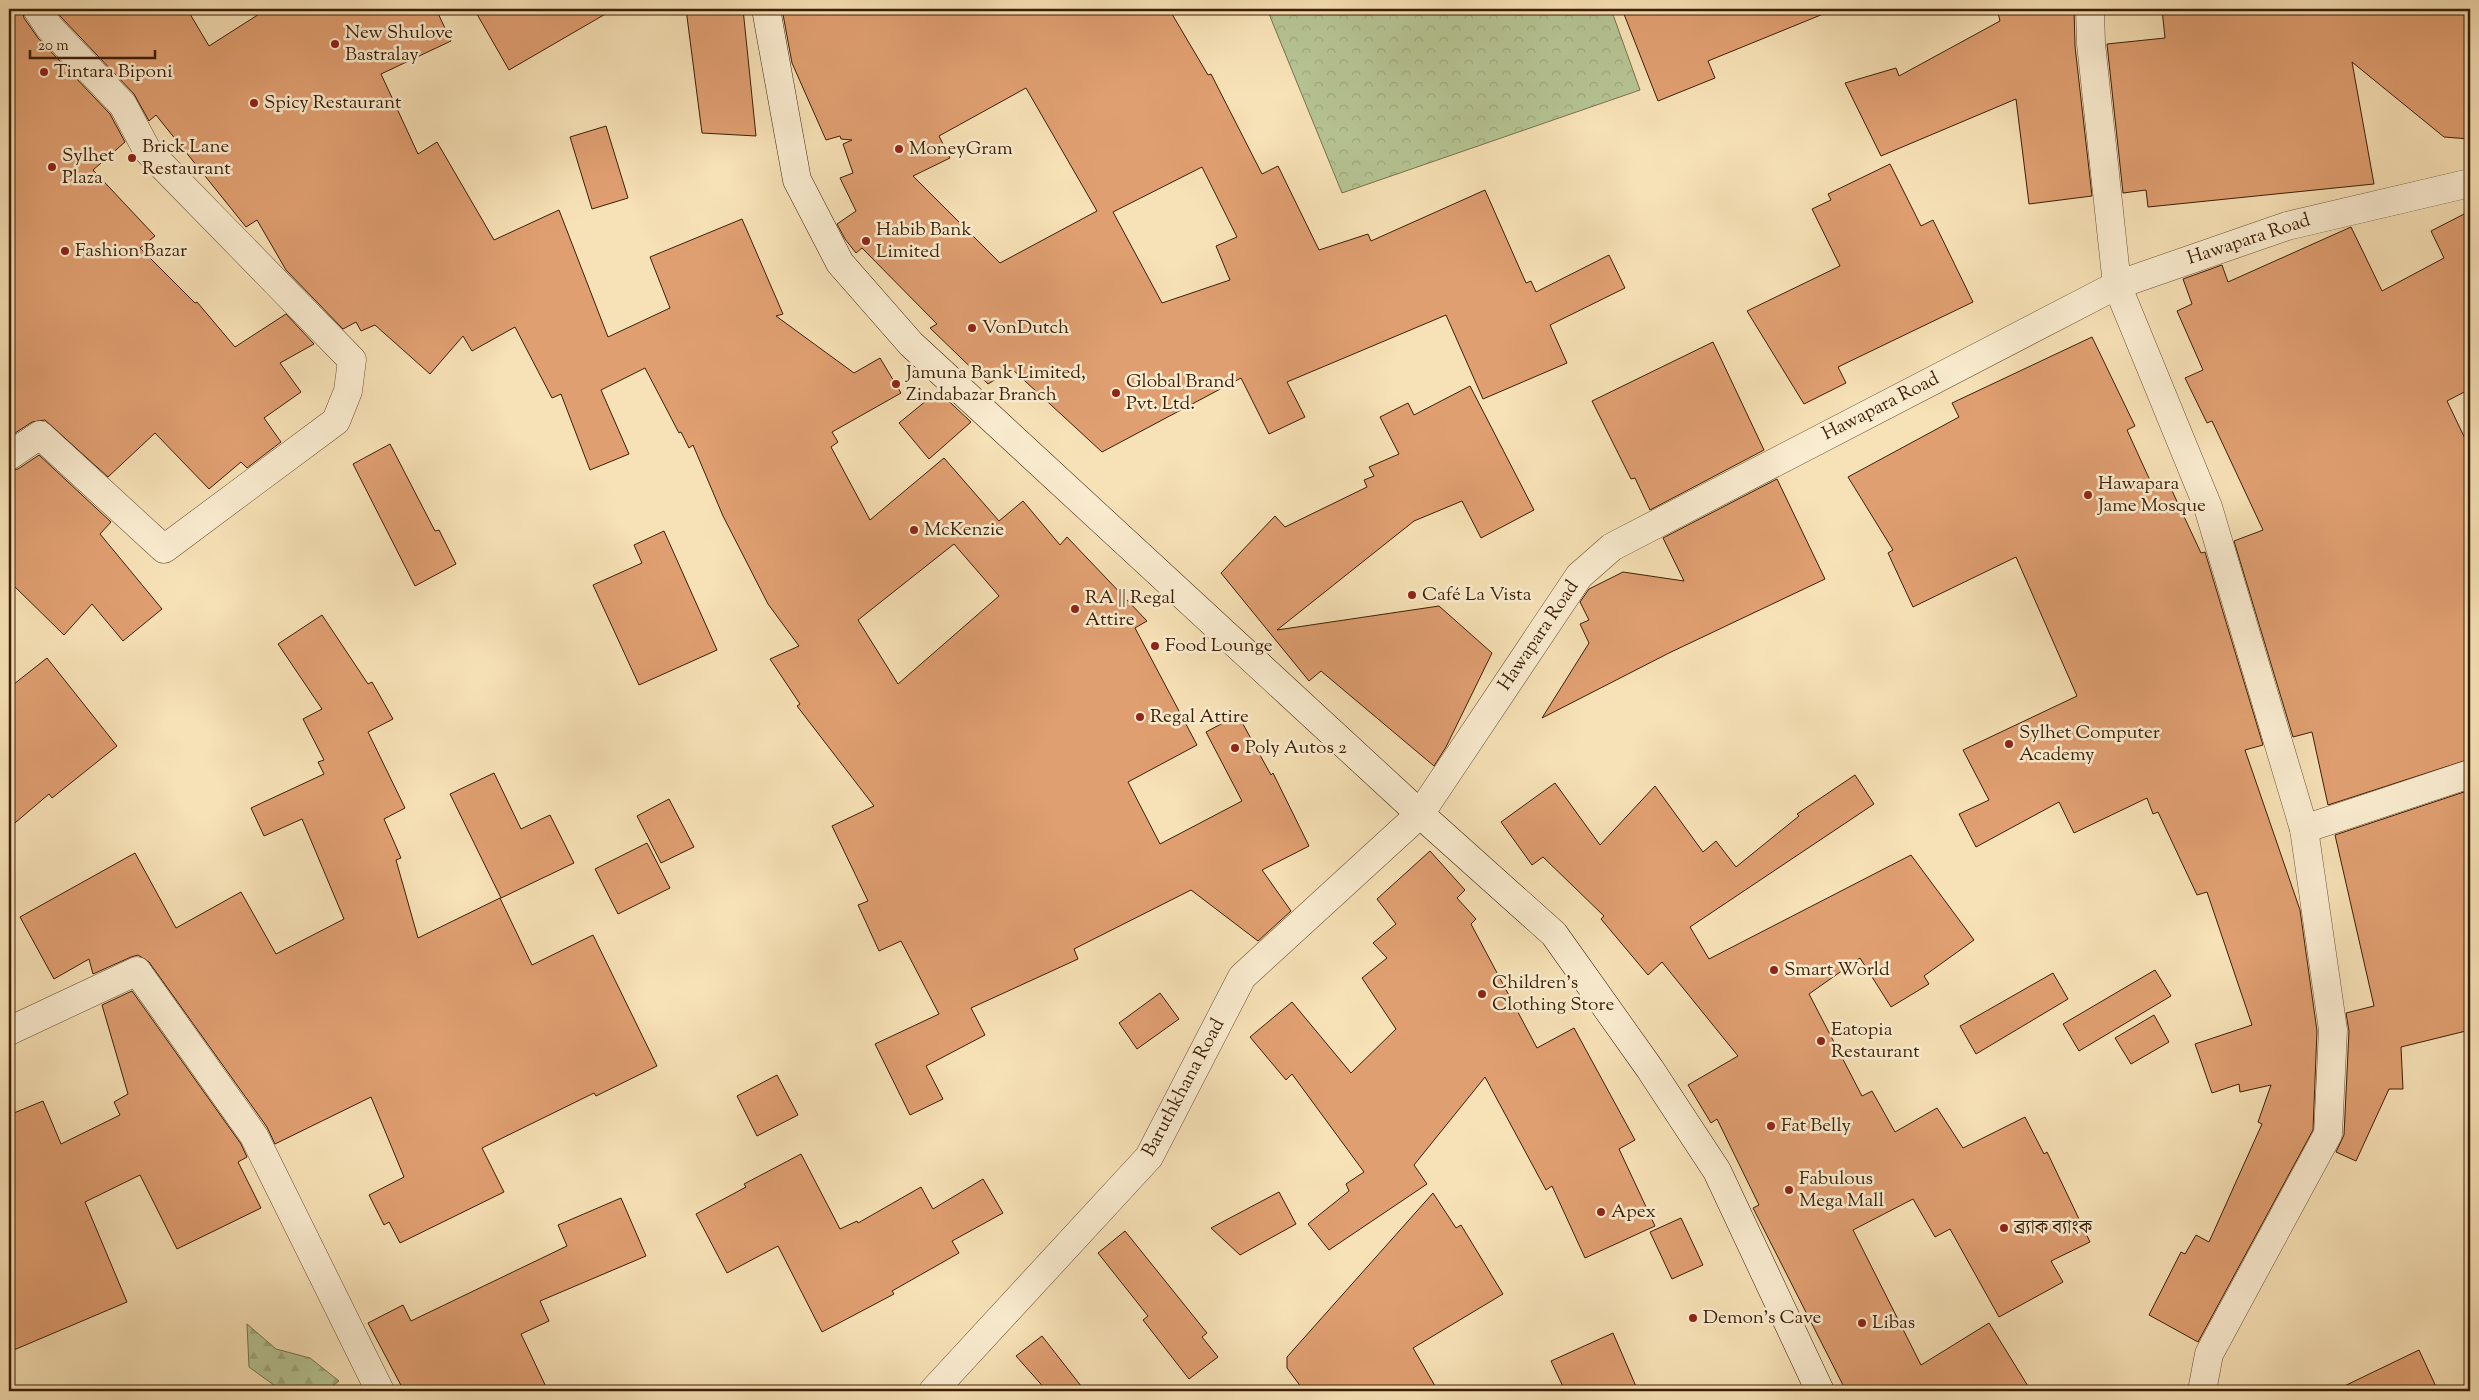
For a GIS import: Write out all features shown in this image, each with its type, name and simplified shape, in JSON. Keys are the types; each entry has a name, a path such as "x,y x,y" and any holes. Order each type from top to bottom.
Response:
{"street":[{"path":"9,456 40,435 164,549 336,421 348,391 352,360 147,150 122,106 49,27 37,9"},
{"path":"766,9 797,180 840,263 911,344 1420,814 1554,934 1650,1069 1716,1171 1820,1391"},
{"path":"2090,9 2091,44 2117,285 2208,507 2304,829 2334,1030 2328,1134 2209,1354 2202,1391"},
{"name":"Hawapara Road","path":"1420,814 1579,576 1612,547 2117,285 2286,226 2470,183"},
{"path":"2304,829 2470,774"},
{"name":"Baruthkhana Road","path":"933,1391 1149,1157 1242,977 1420,814"},
{"path":"9,1031 137,972 254,1136 380,1391"}],"green space":[{"path":"1267,9 1611,9 1640,90 1342,193"},
{"path":"247,1324 276,1349 310,1358 339,1381 326,1391 278,1391 278,1388 249,1367"}],"building":[{"path":"9,9 22,9 24,18 38,38 110,114 125,142 93,170 155,236 140,248 195,303 197,302 235,347 286,314 314,344 280,363 301,392 264,418 281,442 247,468 241,462 209,489 155,433 108,477 45,420 32,422 9,437"},
{"path":"67,9 187,9 209,46 267,9 436,9 451,41 381,74 418,154 437,142 494,240 559,210 608,337 670,308 650,257 742,219 783,314 776,316 854,373 880,358 901,393 832,432 838,442 831,447 870,520 944,458 999,521 1023,501 1060,545 1067,537 1147,621 1135,628 1197,745 1128,782 1160,844 1242,801 1206,732 1238,715 1271,775 1273,773 1309,846 1262,870 1291,911 1258,941 1191,890 1074,949 1078,959 971,1008 985,1035 926,1066 943,1099 910,1115 875,1044 939,1014 901,941 879,951 858,905 868,901 832,826 874,806 797,706 800,704 770,659 799,646 768,604 723,516 693,445 689,448 681,432 679,433 645,368 601,390 629,454 590,470 561,394 552,398 515,327 472,351 463,336 430,374 375,325 361,331 356,322 343,329 286,270 257,220 246,227 156,115 149,121 134,94 59,14","holes":["954,544 999,596 898,684 858,620"]},
{"path":"474,9 614,9 509,70"},
{"path":"686,9 743,9 756,136 702,133"},
{"path":"782,9 1169,9 1208,75 1211,74 1262,174 1278,166 1319,250 1368,234 1371,241 1485,190 1526,283 1531,281 1536,292 1609,255 1625,288 1550,325 1567,363 1483,399 1446,315 1287,382 1305,417 1269,434 1241,378 1102,452 1012,369 988,384 930,328 937,324 862,248 856,253 845,239 837,224 856,211 840,178 853,173 843,144 852,140 841,139 840,136 826,140 792,63","holes":["1026,88 1097,211 1000,263 913,176 950,158 939,136","1202,167 1237,237 1216,246 1230,280 1162,303 1113,212"]},
{"path":"1622,9 1833,10 1708,61 1715,78 1658,101"},
{"path":"1997,9 2074,9 2075,46 2092,196 2029,204 2016,99 1881,156 1845,83 1896,68 1899,76 2000,21"},
{"path":"2162,9 2470,9 2470,139 2444,137 2352,62 2374,184 2148,207 2146,190 2123,193 2107,44 2165,38"},
{"path":"606,126 628,198 592,209 570,137"},
{"path":"1890,164 1921,226 1933,220 1973,302 1838,367 1846,383 1804,404 1747,311 1840,266 1812,209 1831,200 1828,194"},
{"path":"2470,211 2470,389 2447,401 2470,449 2470,759 2328,805 2312,732 2293,737 2234,541 2263,530 2212,421 2207,423 2185,378 2203,370 2177,311 2192,304 2183,279 2222,265 2228,282 2351,227 2382,291 2444,258 2431,231"},
{"path":"2092,337 2135,426 2127,430 2153,487 2167,480 2201,553 2205,552 2263,745 2245,750 2300,910 2317,1031 2313,1130 2198,1342 2149,1315 2181,1252 2185,1254 2196,1235 2209,1242 2262,1124 2258,1122 2271,1085 2240,1092 2239,1084 2212,1093 2195,1044 2252,1025 2207,892 2197,895 2158,812 2153,814 2147,798 2074,833 2059,802 1976,847 1959,814 1989,800 1963,750 2077,696 2016,557 1913,607 1888,553 1893,550 1848,477 1959,417 1952,403"},
{"path":"1713,342 1764,450 1650,510 1635,478 1631,479 1592,401"},
{"path":"1470,386 1534,510 1481,538 1462,501 1414,521 1277,630 1439,606 1492,653 1446,747 1434,766 1321,671 1309,681 1221,573 1275,516 1285,527 1367,487 1364,480 1374,476 1369,467 1399,454 1380,417 1408,403 1414,415"},
{"path":"938,391 971,422 929,459 899,423"},
{"path":"390,444 435,531 439,530 456,564 415,586 353,464"},
{"path":"39,455 111,522 100,534 162,609 123,641 92,604 64,635 9,581 9,471 18,469"},
{"path":"1777,479 1825,579 1669,653 1542,718 1589,643 1580,624 1589,620 1580,602 1589,589 1623,572 1684,581 1663,538"},
{"path":"664,531 717,650 639,685 593,585 642,563 634,545"},
{"path":"322,615 368,684 372,682 393,719 368,732 405,808 384,819 401,858 396,860 418,938 500,898 532,965 593,935 657,1066 596,1096 594,1093 482,1148 504,1192 400,1243 389,1222 384,1225 369,1195 404,1177 371,1097 275,1144 267,1127 149,962 138,955 93,974 89,959 54,979 20,917 135,853 176,928 241,892 276,954 344,919 302,819 264,836 251,808 324,774 318,762 324,760 303,719 322,709 278,644"},
{"path":"47,658 117,746 52,798 49,794 9,828 9,688"},
{"path":"494,773 521,829 550,815 574,863 501,898 450,794"},
{"path":"1855,775 1874,804 1690,927 1709,959 1911,855 1974,940 1924,976 1929,984 1891,1007 1860,958 1809,994 1862,1096 1872,1091 1895,1132 1937,1108 1963,1148 2025,1117 2044,1154 2047,1152 2090,1242 2051,1261 2063,1282 1999,1317 1950,1229 1935,1237 1913,1199 1853,1230 1921,1365 1989,1323 2031,1391 1846,1391 1753,1208 1759,1205 1717,1119 1711,1123 1688,1085 1738,1056 1662,962 1648,975 1601,919 1604,916 1543,857 1532,865 1501,822 1555,783 1600,845 1655,786 1703,852 1716,841 1736,867 1799,816 1797,814"},
{"path":"2470,790 2470,1030 2401,1047 2403,1089 2389,1089 2356,1161 2336,1152 2344,1135 2349,1031 2346,1013 2374,1006 2335,835"},
{"path":"669,799 694,847 661,863 637,816"},
{"path":"647,843 670,888 618,914 595,869"},
{"path":"1430,851 1465,890 1457,898 1476,919 1471,924 1537,1048 1574,1028 1635,1140 1619,1149 1655,1226 1585,1258 1552,1186 1546,1190 1485,1077 1414,1165 1427,1184 1329,1250 1308,1224 1349,1191 1346,1184 1364,1172 1292,1074 1286,1080 1250,1037 1292,1002 1351,1073 1396,1029 1362,978 1387,958 1373,943 1396,924 1377,899"},
{"path":"2155,970 2171,996 2079,1051 2063,1024"},
{"path":"2053,973 2068,999 1976,1054 1960,1026"},
{"path":"132,991 241,1144 247,1157 238,1162 261,1208 177,1249 140,1175 85,1202 127,1302 9,1352 9,1115 43,1101 61,1144 120,1115 114,1102 128,1094 102,1005"},
{"path":"1160,993 1179,1019 1137,1049 1119,1023"},
{"path":"2154,1015 2169,1042 2131,1064 2115,1038"},
{"path":"777,1075 798,1115 757,1136 737,1096"},
{"path":"801,1154 840,1229 857,1221 858,1223 921,1187 933,1209 983,1179 1003,1213 952,1241 959,1253 892,1291 894,1294 822,1332 778,1246 727,1273 696,1214 746,1187 744,1184"},
{"path":"1279,1192 1296,1224 1240,1255 1211,1228"},
{"path":"1433,1193 1456,1228 1461,1225 1503,1294 1413,1348 1438,1391 1304,1391 1287,1368 1287,1357"},
{"path":"621,1198 646,1256 540,1301 549,1321 521,1334 548,1391 404,1391 368,1323 403,1305 411,1321 567,1246 558,1225"},
{"path":"1681,1218 1703,1265 1672,1279 1650,1232"},
{"path":"1125,1231 1207,1333 1202,1337 1218,1357 1189,1379 1143,1320 1148,1316 1098,1253"},
{"path":"1613,1333 1638,1391 1565,1391 1551,1361"},
{"path":"1042,1336 1085,1391 1047,1391 1016,1356"},
{"path":"2419,1350 2438,1391 2334,1391"}],"place":[{"name":"New Shulove Bastralay","path":"335,44"},
{"name":"Tintara Biponi","path":"44,72"},
{"name":"Spicy Restaurant","path":"254,103"},
{"name":"MoneyGram","path":"899,149"},
{"name":"Brick Lane Restaurant","path":"132,158"},
{"name":"Sylhet Plaza","path":"52,167"},
{"name":"Habib Bank Limited","path":"866,241"},
{"name":"Fashion Bazar","path":"65,251"},
{"name":"VonDutch","path":"972,328"},
{"name":"Jamuna Bank Limited, Zindabazar Branch","path":"896,384"},
{"name":"Global Brand Pvt. Ltd.","path":"1116,393"},
{"name":"Hawapara Jame Mosque","path":"2088,495"},
{"name":"McKenzie","path":"914,530"},
{"name":"Café La Vista","path":"1412,595"},
{"name":"RA || Regal Attire","path":"1075,609"},
{"name":"Food Lounge","path":"1155,646"},
{"name":"Regal Attire","path":"1140,717"},
{"name":"Sylhet Computer Academy","path":"2009,744"},
{"name":"Poly Autos 2","path":"1235,748"},
{"name":"Smart World","path":"1774,970"},
{"name":"Children's Clothing Store","path":"1482,994"},
{"name":"Eatopia Restaurant","path":"1821,1041"},
{"name":"Fat Belly","path":"1771,1126"},
{"name":"Fabulous Mega Mall","path":"1789,1190"},
{"name":"Apex","path":"1601,1212"},
{"name":"ব্র্যাক ব্যাংক","path":"2004,1228"},
{"name":"Demon's Cave","path":"1693,1318"},
{"name":"Libas","path":"1862,1323"}]}
